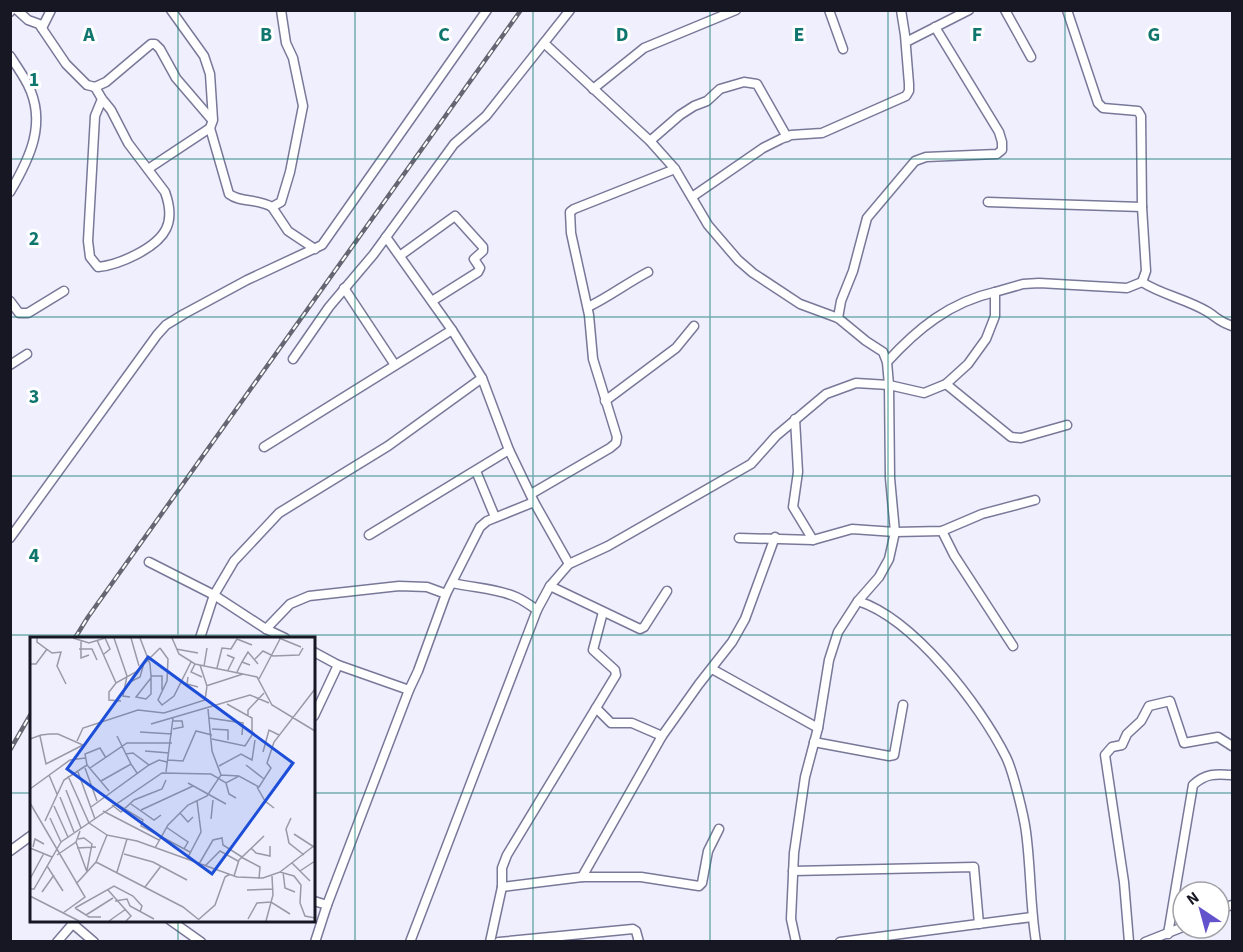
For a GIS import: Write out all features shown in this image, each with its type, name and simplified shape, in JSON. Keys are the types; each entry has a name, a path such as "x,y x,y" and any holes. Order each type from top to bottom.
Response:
{"street":[{"path":"17,10 42,28 66,64 87,85 95,87 106,82 151,44 155,44 176,78 212,124"},
{"path":"42,28 51,10"},
{"path":"171,10 204,56 210,74 212,124 229,194 235,199 262,201 272,207 288,231 315,249"},
{"path":"272,207 281,202 290,172 303,106 301,87 286,43 281,10"},
{"path":"10,538 157,334 184,314 247,280 322,245 487,10"},
{"path":"293,359 329,307 386,237 454,144 486,116 570,10"},
{"path":"829,10 843,49"},
{"path":"692,197 763,148 791,135 822,133 906,96 909,84 901,10"},
{"path":"906,42 969,10"},
{"path":"1005,10 1031,57"},
{"path":"887,362 912,335 929,322 983,294 1023,284 1127,288 1142,282 1146,271 1142,207 1141,116 1138,111 1103,108 1098,103 1067,10"},
{"path":"593,89 644,48 733,11"},
{"path":"838,318 867,218 915,161 926,157 997,154 1002,150 999,132 935,27"},
{"path":"544,43 650,141 675,169 708,225 753,273 800,304 838,318 883,352 887,362 890,385 890,478 895,532 889,559 879,577 858,601 838,632 829,660 818,728 805,777 794,853 791,919 796,942"},
{"path":"10,56 29,86 35,111 35,143 10,192"},
{"path":"650,141 680,115 707,101 720,89 744,82 757,84 787,137"},
{"path":"95,87 111,110 128,142 165,192 170,210 166,229 158,240 134,255 108,266 98,267 90,257 88,241 95,116 102,99"},
{"path":"148,169 212,124"},
{"path":"315,942 327,905 446,594 480,527 532,498 616,443 617,437 593,359 588,307 571,234 570,212 675,169"},
{"path":"988,202 1142,207"},
{"path":"401,255 454,216 483,247 483,251 474,259 480,268 478,272 432,301"},
{"path":"386,237 401,255 482,378 509,450 532,498 569,564"},
{"path":"588,307 608,298 630,281 648,272"},
{"path":"1142,282 1154,290 1167,293 1209,313 1218,321 1233,326"},
{"path":"345,288 395,365"},
{"path":"10,301 19,313 28,313 64,291"},
{"path":"410,942 537,610 550,586 569,564 608,546 751,464 795,419 826,394 856,383 890,385 924,393 946,384 968,364 986,339 995,316 995,292"},
{"path":"605,401 676,348 694,326"},
{"path":"264,447 452,330"},
{"path":"10,364 27,354"},
{"path":"201,637 214,595 234,561 279,513 388,446 482,378"},
{"path":"946,384 1011,437 1021,438 1067,425"},
{"path":"795,419 798,472 793,507 813,540"},
{"path":"369,535 509,450"},
{"path":"476,471 495,517"},
{"path":"739,538 775,537 813,540 852,529 895,532 942,531 982,514 1035,500"},
{"path":"942,531 954,555 1013,646"},
{"path":"582,877 662,736 732,642 745,619 775,537"},
{"path":"149,561 214,595 281,637"},
{"path":"453,583 476,589 498,591 516,597 537,610"},
{"path":"266,629 290,604 309,596 399,586 427,587 446,594"},
{"path":"550,586 640,629 644,627 668,591"},
{"path":"858,601 873,606 935,656 987,723 1007,759 1026,831 1036,942"},
{"path":"490,942 502,887 502,868 507,855 596,708 614,683 615,670 593,650 603,612"},
{"path":"315,653 338,665 409,690"},
{"path":"315,714 338,665"},
{"path":"712,669 818,728"},
{"path":"1129,942 1122,861 1106,755 1112,747 1122,745 1127,734 1141,721 1149,706 1170,701 1184,743 1218,737 1233,746"},
{"path":"814,742 894,755 903,705"},
{"path":"596,708 611,723 632,723 662,736"},
{"path":"1168,934 1193,785 1201,778 1212,774 1233,775"},
{"path":"502,887 582,877 641,877 699,886 702,884 708,851 719,829"},
{"path":"10,851 30,836"},
{"path":"793,871 974,867 979,924"},
{"path":"315,902 327,905"},
{"path":"840,942 1032,917"},
{"path":"57,942 74,922 94,942"},
{"path":"171,922 201,942"},
{"path":"499,942 633,929 636,931 639,942"},
{"path":"1145,942 1171,933"}],"railway":[{"path":"76,637 521,10"},
{"path":"10,750 30,715"}]}
